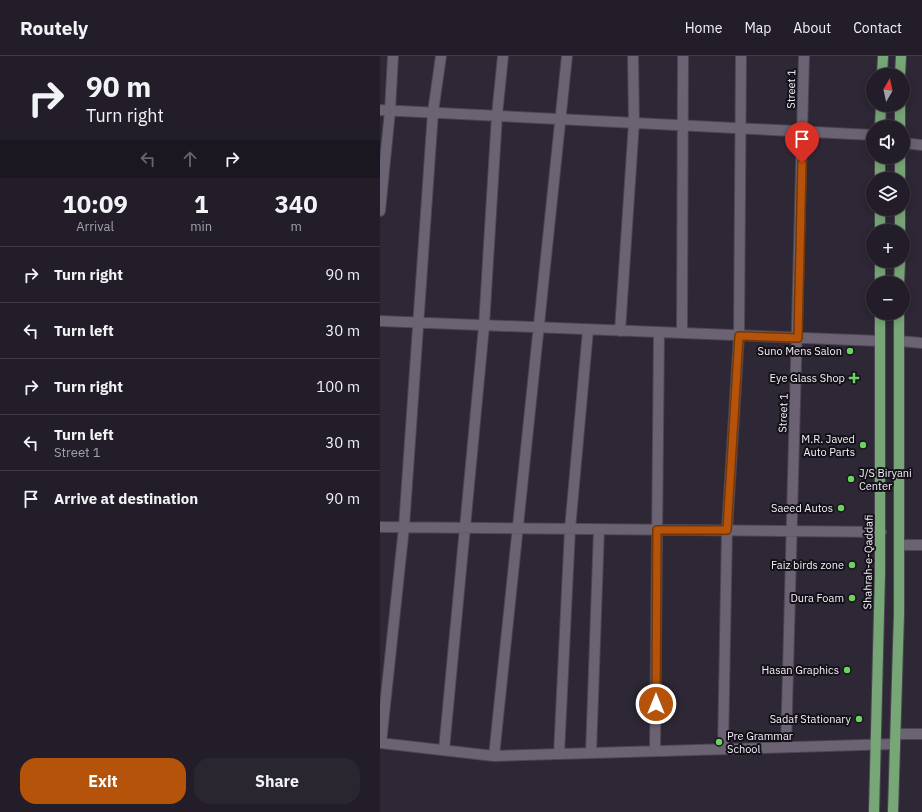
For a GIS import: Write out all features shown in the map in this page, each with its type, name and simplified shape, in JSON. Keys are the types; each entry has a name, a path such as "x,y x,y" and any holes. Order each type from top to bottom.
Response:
{"main road":[{"path":"882,68 883,56"},
{"path":"900,68 901,56"},
{"name":"Shahrah-e-Qaddafi","path":"874,812 880,532 880,320"},
{"path":"893,812 896,739 899,545 899,320"}],"street":[{"path":"380,211 385,111 393,56"},
{"path":"441,56 433,112 404,527 380,743 494,756 876,744 922,734"},
{"path":"444,750 484,326 497,116 503,56"},
{"path":"494,756 562,118 567,56"},
{"path":"620,331 634,122 633,56"},
{"path":"682,333 683,56"},
{"path":"723,749 727,530 739,336 739,128 741,56"},
{"name":"Street 1","path":"786,747 790,531 798,338 804,56"},
{"path":"385,111 562,118 866,135"},
{"path":"910,144 922,145"},
{"path":"380,321 880,341"},
{"path":"559,754 570,529 588,330"},
{"path":"656,751 659,332"},
{"path":"899,341 922,343"},
{"path":"380,527 880,532"},
{"path":"591,753 598,529"},
{"path":"899,545 922,545"}],"place":[{"name":"Suno Mens Salon","path":"850,351"},
{"name":"Eye Glass Shop","path":"854,378"},
{"name":"M.R. Javed Auto Parts","path":"863,445"},
{"name":"J/S Biryani Center","path":"851,479"},
{"name":"Saeed Autos","path":"841,508"},
{"name":"Faiz birds zone","path":"852,565"},
{"name":"Dura Foam","path":"852,598"},
{"name":"Hasan Graphics","path":"847,670"},
{"name":"Sadaf Stationary","path":"859,719"},
{"name":"Pre Grammar School","path":"719,742"}],"route":[{"path":"656,704 657,530 727,530 739,336 798,338 802,163"}]}
